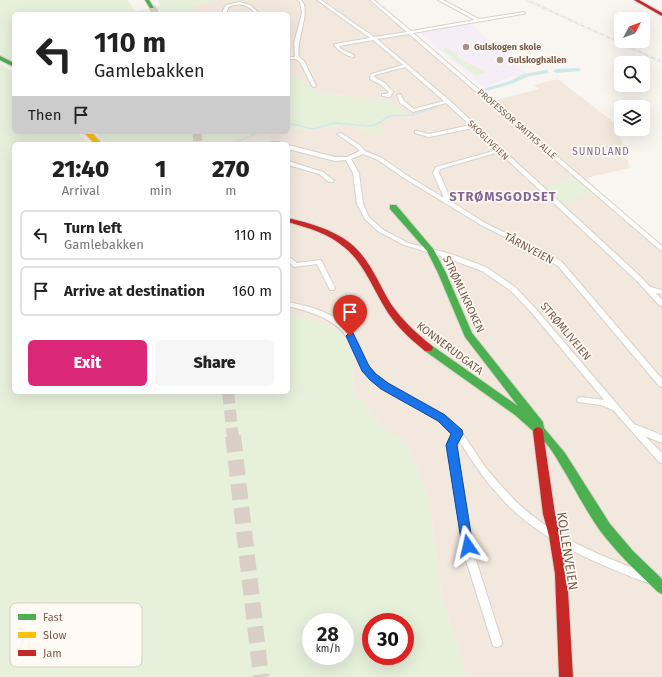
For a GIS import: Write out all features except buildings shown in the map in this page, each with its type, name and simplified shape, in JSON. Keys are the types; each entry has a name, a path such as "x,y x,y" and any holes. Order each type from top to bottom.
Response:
{"main road":[{"path":"636,0 662,15"},
{"path":"0,58 12,65"},
{"path":"89,134 97,142"},
{"path":"393,207 430,250"},
{"name":"KONNERUDGATA","path":"290,221 329,233 350,246 363,260 388,306 405,328 426,346 539,430 561,456 599,519 614,540 658,582 662,588"},
{"name":"STRØMLIKROKEN","path":"430,250 442,273 468,335 476,346"},
{"name":"KONNERUDGATA","path":"476,346 537,421 539,430"},
{"name":"KOLLENVEIEN","path":"539,430 538,435 549,514 555,536 561,574 566,677"}],"street":[{"path":"297,58 296,42 304,13 302,2 299,0"},
{"name":"SKOGLIVEIEN","path":"319,0 373,38 447,101 649,289 662,304"},
{"path":"373,1 382,0"},
{"path":"440,0 478,20"},
{"name":"PROFESSOR SMITHS ALLE","path":"373,1 662,249"},
{"path":"225,12 227,6 240,3 254,8 257,12"},
{"path":"353,56 336,46 373,38 478,20 523,14"},
{"path":"290,42 296,42"},
{"path":"290,58 297,58 302,61 314,86"},
{"path":"384,95 388,96 391,92 380,82 372,78 373,74 405,66"},
{"path":"399,95 402,102 413,111 447,101"},
{"path":"417,132 429,136 474,126"},
{"name":"TÅRNVEIEN","path":"339,134 359,147 363,152 380,159 406,177 488,227 544,254 560,264 659,377 662,384"},
{"path":"290,148 327,158 348,158 363,152"},
{"path":"449,203 436,173 438,168 499,151"},
{"name":"STRØMLIVEIEN","path":"348,158 356,173 360,204 367,218 380,230 406,244 449,256 484,269 513,289 533,310 614,407 662,458"},
{"path":"290,164 321,173 331,181"},
{"path":"290,260 296,265 318,262 332,288"},
{"name":"SKOGLIVEIEN","path":"649,289 662,292"},
{"path":"290,304 312,310 340,326 354,342 366,368 373,377 384,386 442,418 458,434 506,497 528,518 555,536 601,559 658,582"},
{"path":"581,400 601,402 614,407"},
{"path":"631,426 662,439"},
{"path":"458,434 454,438 452,445 465,536 470,557 497,642"}],"shaded area":[{"path":"219,0 368,0 492,101 539,89 534,85 558,79 614,123 614,136 620,136 630,168 586,178 608,202 662,249 662,677 467,677 442,597 429,497 407,445 382,426 354,391 353,356 339,329 290,314 290,142 219,142 249,134 290,134 290,128 298,130 352,125 372,135 379,123 387,116 410,117 392,102 324,93 290,74 290,12 191,12 193,5"},
{"name":"Gulskogen skole","path":"471,24 526,73 511,76 484,88 419,32"}],"green space":[{"path":"0,0 127,0 135,11 161,6 158,0 220,0 193,5 193,12 12,12 12,61 0,56"},
{"path":"445,48 460,55 457,57 486,72 476,76 442,50"},
{"path":"0,64 12,72 12,134 79,134 87,142 12,142 12,394 290,394 290,314 339,329 353,356 354,391 382,426 407,445 429,497 442,597 467,677 0,677"},
{"path":"290,74 324,93 392,102 410,117 387,116 379,123 385,132 372,135 352,125 298,130 290,128"},
{"path":"96,134 249,134 219,142 104,142"},
{"path":"575,178 592,193 560,204 542,187"}],"waterway":[{"path":"556,71 578,70"},
{"path":"486,89 512,82 525,75 546,72"},
{"path":"432,109 443,103"},
{"path":"290,123 314,129 334,123 369,126 375,125 390,116 412,115 432,109"},
{"path":"235,142 256,134"}],"tunnel":[{"path":"152,7 155,12"},
{"path":"197,134 198,142"},
{"path":"228,394 233,437"},
{"path":"233,436 261,677"}],"railway":[{"path":"527,0 662,62"}],"traffic: fast":[{"path":"147,0 152,7"},
{"path":"0,58 12,64"},
{"path":"393,207 430,250 442,273 468,335 539,425 538,432"},
{"path":"428,348 519,412 546,437 561,457 592,509 606,529 629,555 662,588"}],"traffic: slow":[{"path":"89,134 97,142"}],"traffic: jam":[{"path":"636,0 662,15"},
{"path":"290,221 324,231 340,239 360,257 396,318 411,334 428,348"},
{"path":"538,432 549,514 555,536 561,574 566,677"}],"place":[{"name":"Gulskogen skole","path":"466,47"},
{"name":"Gulskoghallen","path":"500,60"}],"district":[{"name":"SUNDLAND","path":"601,151"},
{"name":"STRØMSGODSET","path":"503,196"}],"route":[{"path":"350,336 354,342 358,354 373,377 384,386 442,418 458,434 454,438 452,445 461,511 468,546"}]}
